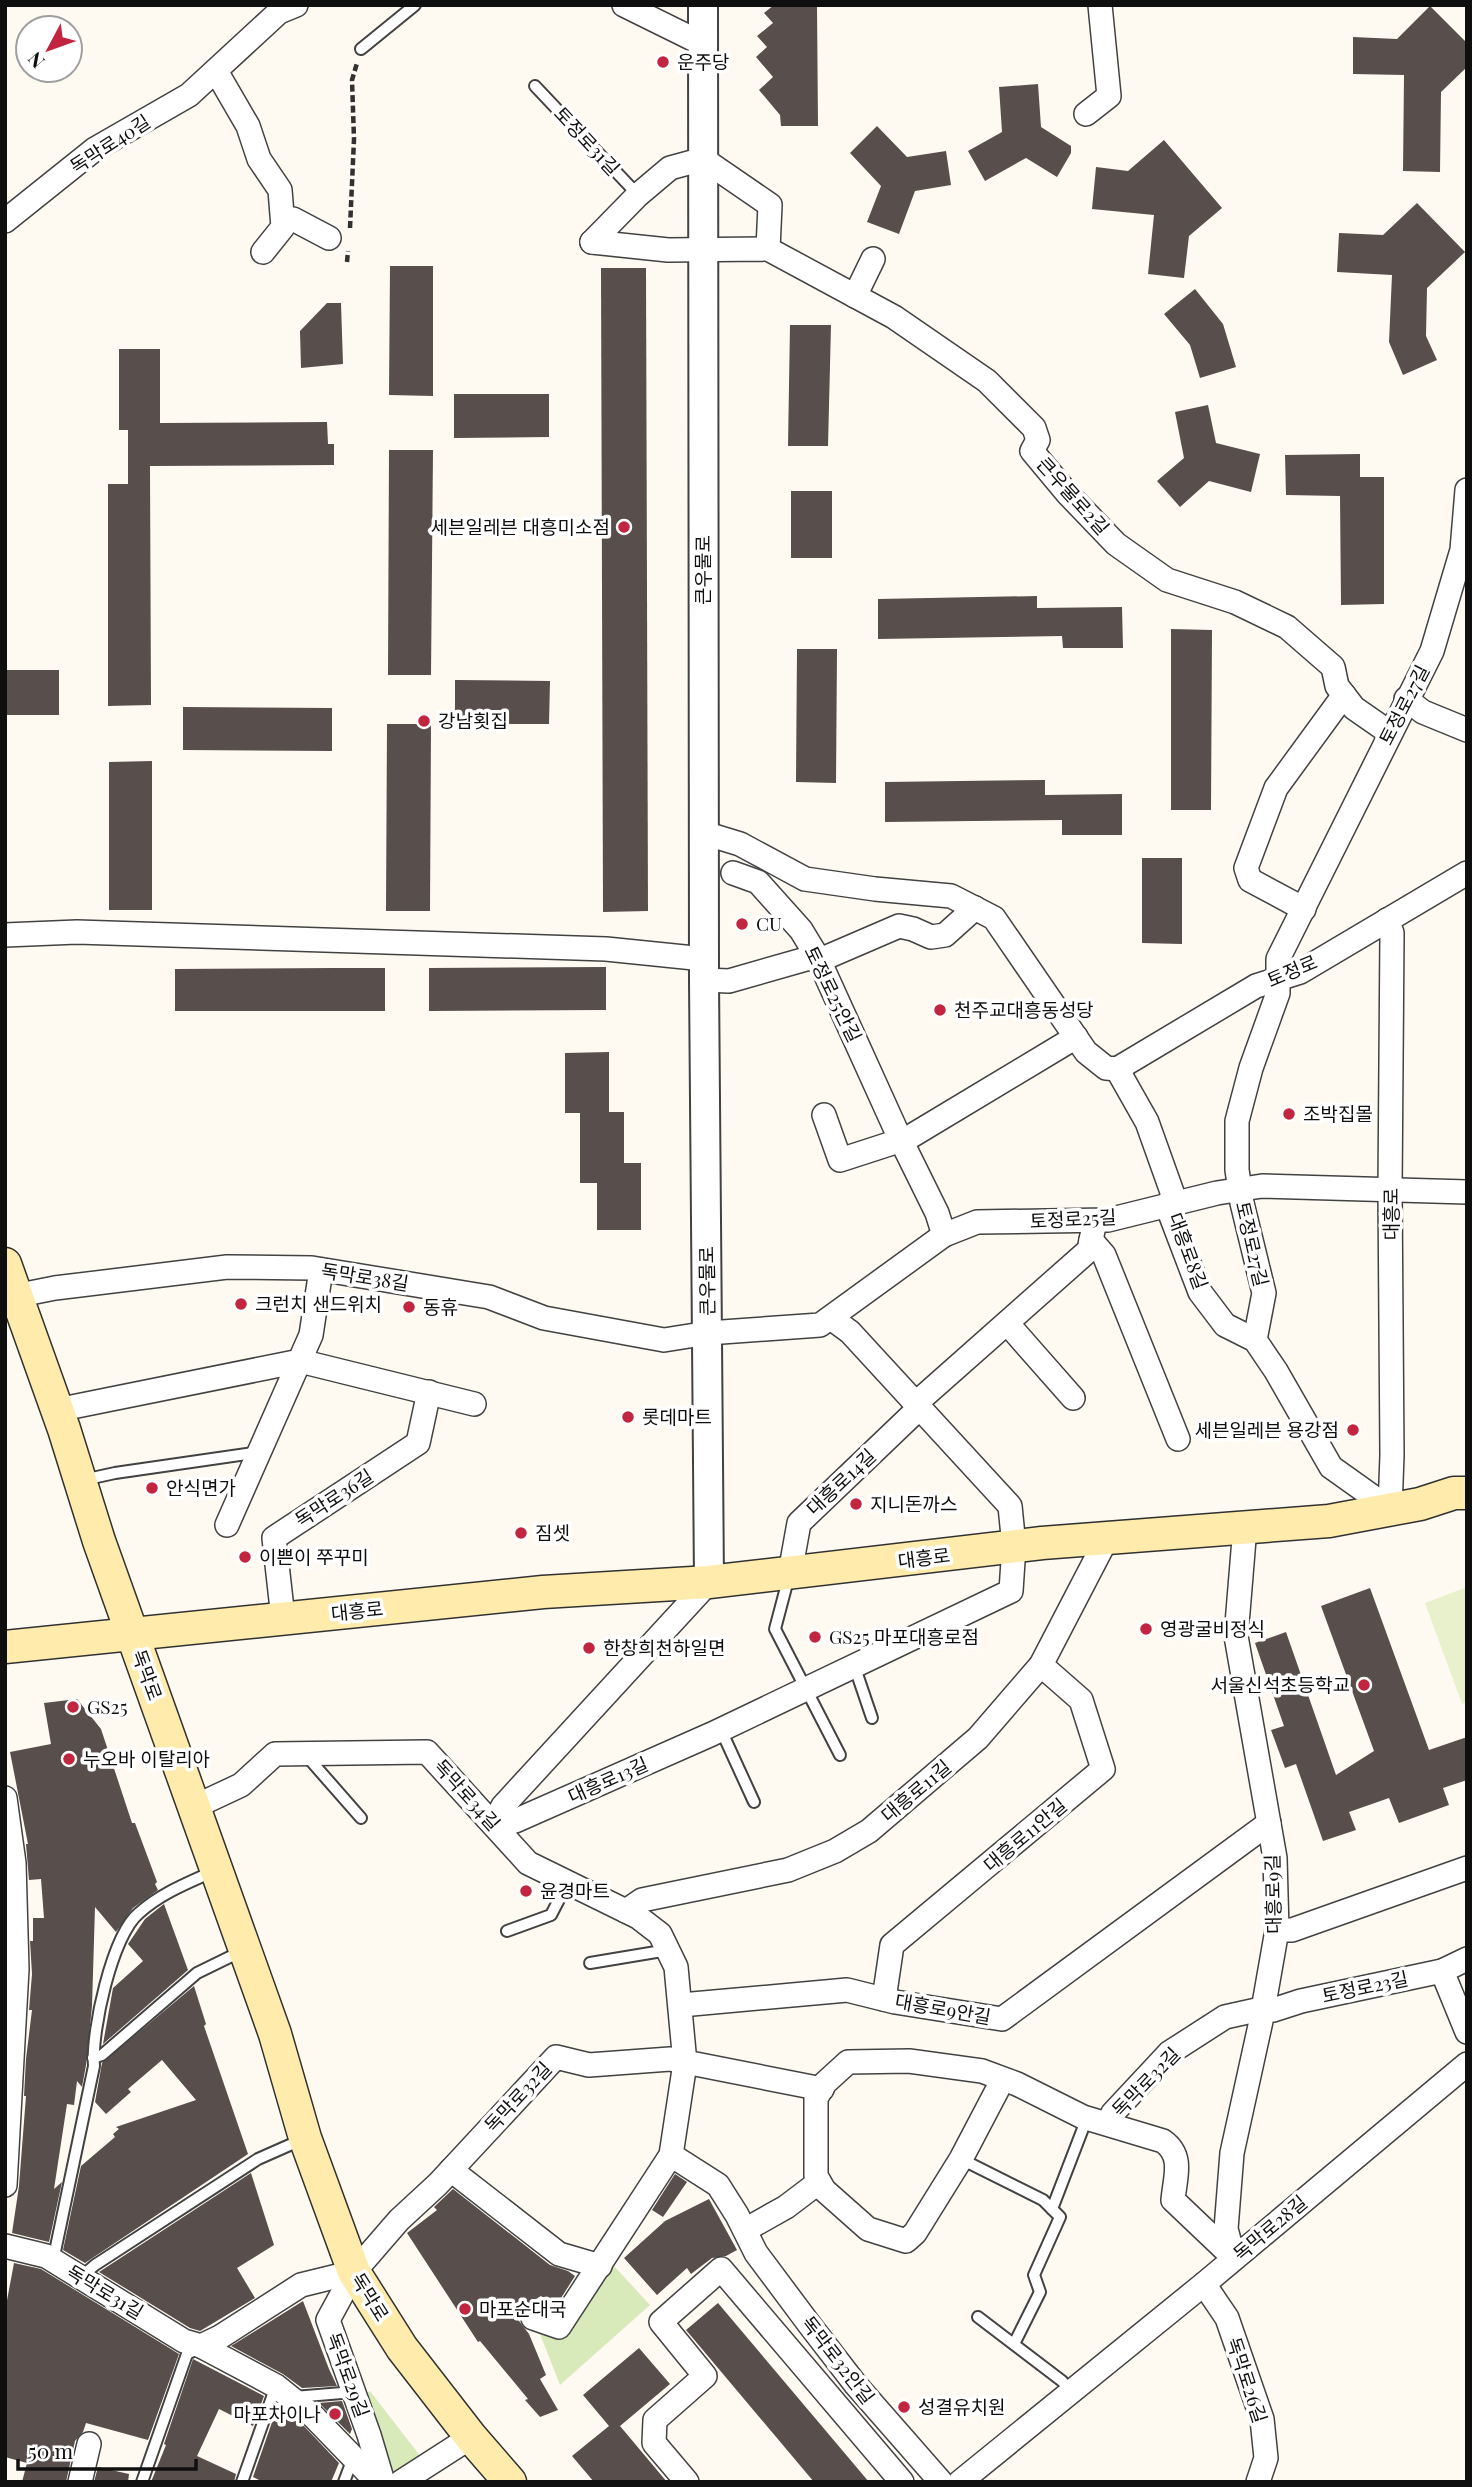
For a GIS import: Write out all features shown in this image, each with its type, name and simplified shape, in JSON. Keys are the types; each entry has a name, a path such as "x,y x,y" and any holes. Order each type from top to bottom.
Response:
{"main road":[{"name":"독막로","path":"5,1264 11,1297 57,1410 99,1541 275,2034 305,2138 354,2272 402,2348 471,2437 510,2482"},
{"name":"대흥로","path":"5,1647 543,1592 709,1582 1014,1546 1328,1521 1420,1504 1463,1488"}],"street":[{"name":"독막로40길","path":"5,221 95,149 189,95 279,12 296,5"},
{"path":"624,5 703,44"},
{"name":"큰우물로","path":"703,5 704,970 709,1582"},
{"path":"1086,114 1108,96 1100,5"},
{"path":"216,71 248,126 259,159 280,190 284,227 263,253"},
{"path":"703,159 770,205 768,248 703,251 592,242 638,195 670,168 703,159"},
{"path":"283,219 293,219 329,238"},
{"name":"큰우물로2길","path":"768,248 894,317 987,381 1034,428 1038,440 1032,451 1116,544 1167,580 1235,602 1287,627 1333,667 1337,686 1354,708 1390,733"},
{"path":"855,296 873,259"},
{"name":"토정로27길","path":"1255,1340 1264,1293 1242,1203 1237,1170 1237,1121 1251,1068 1278,993 1278,959 1432,651 1462,550 1467,490"},
{"path":"1304,909 1250,880 1246,868 1276,788 1344,695"},
{"path":"1406,699 1423,712 1467,730"},
{"path":"704,834 740,844 805,879 951,896 994,918 1086,1052 1106,1068 1117,1069"},
{"name":"토정로25안길","path":"733,873 758,882 801,930 818,958 901,1141 937,1213 944,1235"},
{"name":"토정로","path":"1117,1069 1256,986 1300,972 1467,873"},
{"path":"5,935 77,932 606,949 704,970 729,981 806,959 828,957 899,926 931,937 945,935 975,908"},
{"name":"대흥로","path":"1387,920 1392,933 1390,1509"},
{"path":"824,1115 840,1160 901,1141 1076,1037"},
{"name":"대흥로8길","path":"1117,1069 1147,1122 1172,1192 1171,1216 1200,1292 1225,1325 1255,1340 1276,1371 1331,1467 1390,1509"},
{"name":"토정로25길","path":"708,1333 820,1325 944,1235 977,1222 1093,1231 1108,1220 1262,1186 1467,1192"},
{"path":"1093,1231 1178,1439"},
{"name":"대흥로14길","path":"790,1573 799,1522 914,1413 923,1397 1089,1250 1093,1231"},
{"name":"독막로38길","path":"11,1297 55,1288 227,1266 321,1270 489,1297 544,1318 664,1340 708,1333"},
{"path":"228,1525 312,1335 321,1270"},
{"path":"831,1318 850,1332 1010,1506 1014,1546"},
{"path":"1007,1323 1073,1398"},
{"path":"57,1410 300,1361 474,1404"},
{"name":"독막로36길","path":"283,1618 274,1538 418,1443 429,1392"},
{"name":"대흥로9길","path":"1234,2258 1226,2229 1232,2153 1261,2021 1277,1930 1275,1857 1237,1636 1245,1527"},
{"name":"대흥로11길","path":"626,1911 642,1900 788,1870 835,1852 869,1831 978,1738 1041,1665 1107,1538"},
{"name":"대흥로13길","path":"493,1824 515,1821 721,1730 1012,1591 1014,1546"},
{"path":"493,1824 503,1806 709,1582"},
{"name":"대흥로11안길","path":"884,1999 892,1945 1102,1769 1081,1700 1041,1665"},
{"name":"독막로34길","path":"194,1807 242,1785 275,1754 427,1752 528,1863 638,1917 660,1934 676,1967 685,2063"},
{"path":"5,1798 14,1863 17,1969 5,2185"},
{"name":"대흥로9안길","path":"681,2005 847,1990 1002,2019 1269,1823"},
{"path":"1277,1930 1292,1930 1467,1868"},
{"name":"토정로23길","path":"1261,2009 1273,2010 1301,2001 1443,1971 1467,1959"},
{"path":"1443,1971 1467,2032"},
{"name":"독막로32길","path":"1098,2120 1114,2113 1169,2053 1226,2017 1261,2009"},
{"name":"독막로32길","path":"354,2272 399,2220 451,2170 556,2056 589,2065 670,2060 822,2089 848,2062 909,2061 982,2071 1098,2120 1163,2141 1172,2147 1177,2155 1173,2200 1234,2258"},
{"path":"533,2318 559,2327 671,2155 685,2063"},
{"name":"독막로28길","path":"960,2482 1204,2284 1467,2064"},
{"path":"822,2089 816,2098 816,2176 819,2182 824,2190 868,2229 906,2241 915,2234 961,2159 1003,2079"},
{"name":"독막로32안길","path":"671,2155 718,2185 756,2253 856,2385 942,2482"},
{"path":"451,2170 559,2254 600,2266"},
{"path":"745,2230 786,2207 819,2182"},
{"name":"독막로31길","path":"5,2246 53,2260 184,2341 201,2346"},
{"path":"687,2482 654,2443 655,2420 705,2376 661,2322 720,2269 902,2482"},
{"path":"201,2346 220,2337 301,2285 354,2272"},
{"name":"독막로29길","path":"354,2272 328,2320 383,2482"},
{"name":"독막로26길","path":"1204,2284 1227,2318 1262,2419 1266,2458 1258,2482"},
{"path":"201,2346 283,2391 311,2414 377,2482"},
{"path":"401,2482 471,2437"},
{"path":"80,2482 89,2444"}],"lane":[{"path":"361,49 415,5"},
{"name":"토정로31길","path":"536,86 638,195"},
{"path":"80,1480 260,1452"},
{"path":"790,1573 775,1629 840,1755"},
{"path":"854,1665 872,1718"},
{"path":"721,1730 754,1802"},
{"path":"308,1753 311,1761 361,1818"},
{"path":"53,2260 94,2066 93,2047 109,1972 121,1938 136,1914 167,1892 216,1870"},
{"path":"507,1931 551,1916 568,1882"},
{"path":"93,2058 102,2055 197,1973 245,1950"},
{"path":"590,1963 668,1950"},
{"name":"독막로32길","path":"1052,2208 1098,2120"},
{"path":"81,2277 95,2265 258,2159 305,2138"},
{"path":"961,2159 1043,2200 1060,2217 1034,2275 1040,2292 1014,2344"},
{"path":"978,2317 1062,2381 1071,2391"},
{"path":"142,2482 187,2354 201,2346"},
{"path":"242,2482 283,2391 354,2392"},
{"path":"344,2482 353,2457"}],"path":[{"path":"352,213 352,80 361,49"}],"green space":[{"path":"1467,1587 1467,1702 1462,1704 1425,1603"},
{"path":"614,2266 650,2305 560,2385 540,2334 566,2335"},
{"path":"370,2391 421,2457 393,2475 366,2393"}],"building":[{"path":"774,5 817,5 818,126 781,126 780,115 759,90 773,77 756,57 767,47 757,36 773,23 764,13"},
{"path":"1430,6 1467,43 1467,67 1441,92 1440,172 1403,171 1404,75 1353,74 1353,37 1397,39"},
{"path":"1038,84 1041,127 1071,146 1071,153 1057,177 1026,158 985,181 968,151 1002,132 999,87"},
{"path":"877,126 907,157 946,151 951,185 915,191 899,234 867,222 881,186 850,153"},
{"path":"1164,140 1222,208 1189,236 1184,278 1148,274 1154,215 1092,209 1096,167 1128,171"},
{"path":"1417,203 1465,252 1427,288 1426,336 1437,360 1403,375 1389,342 1392,275 1337,272 1339,233 1383,235"},
{"path":"390,266 433,266 433,396 389,395"},
{"path":"601,268 646,268 648,911 603,912"},
{"path":"1195,289 1223,324 1236,367 1200,378 1190,345 1164,314"},
{"path":"327,303 341,303 343,364 301,368 300,331"},
{"path":"790,325 831,325 828,446 788,446"},
{"path":"119,349 160,349 160,423 327,422 328,444 334,444 334,465 150,466 151,705 108,706 108,484 128,484 128,430 119,430"},
{"path":"454,394 549,394 549,437 454,438"},
{"path":"1208,405 1216,443 1260,454 1251,492 1209,481 1180,507 1157,481 1184,458 1175,412"},
{"path":"389,450 433,450 431,675 388,675"},
{"path":"1360,454 1360,477 1384,477 1384,604 1341,605 1340,496 1286,495 1285,455"},
{"path":"791,491 832,491 832,558 791,558"},
{"path":"1037,596 1037,608 1122,607 1123,648 1063,648 1062,636 878,639 878,599"},
{"path":"1171,629 1212,630 1211,810 1171,810"},
{"path":"797,649 837,649 836,783 796,782"},
{"path":"5,670 59,670 59,715 5,715"},
{"path":"455,680 550,681 549,724 455,724"},
{"path":"183,707 332,708 332,751 183,750"},
{"path":"387,724 431,724 430,911 386,911"},
{"path":"152,761 152,910 109,910 109,762"},
{"path":"1045,780 1045,795 1122,794 1122,835 1062,835 1062,820 885,822 885,782"},
{"path":"1142,858 1182,858 1182,944 1142,943"},
{"path":"606,967 606,1010 429,1011 429,968"},
{"path":"385,968 385,1011 175,1011 175,969"},
{"path":"609,1052 609,1112 624,1112 624,1163 641,1163 641,1230 597,1230 597,1183 580,1183 580,1113 565,1113 565,1053"},
{"path":"1370,1588 1429,1750 1467,1737 1467,1780 1443,1788 1449,1805 1399,1823 1389,1798 1349,1812 1356,1830 1323,1841 1296,1764 1285,1768 1271,1730 1284,1726 1255,1643 1286,1632 1336,1775 1374,1751 1321,1606"},
{"path":"77,1699 101,1729 132,1823 135,1823 158,1890 133,1908 116,1932 95,1907 92,2006 86,2065 82,2087 77,2081 74,2105 67,2104 54,2189 62,2182 49,2242 12,2233 19,2186 26,2059 32,2010 29,2010 32,1974 30,1941 33,1941 33,1918 44,1918 41,1879 29,1880 28,1844 10,1752 51,1744 44,1703"},
{"path":"164,1904 188,1970 103,2044 113,1988 143,1961 128,1944 145,1919"},
{"path":"194,1986 206,2024 204,2026 248,2154 85,2263 63,2250 81,2166 115,2137 113,2134 119,2129 116,2127 196,2100 162,2060 128,2089 131,2092 106,2114 95,2102 102,2063"},
{"path":"251,2173 274,2245 237,2268 255,2298 200,2331 190,2328 99,2272"},
{"path":"675,2174 687,2182 663,2217 652,2210"},
{"path":"453,2189 550,2265 575,2276 556,2306 541,2296 513,2313 529,2334 546,2375 540,2379 558,2410 540,2417 525,2400 528,2399 480,2341 478,2342 407,2233 437,2210 434,2207"},
{"path":"709,2199 737,2250 726,2256 712,2258 691,2274 687,2268 657,2295 624,2258 665,2221"},
{"path":"14,2263 41,2269 179,2354 148,2440 86,2423 83,2432 75,2441 66,2482 22,2482 27,2463 5,2457 5,2311"},
{"path":"303,2301 337,2386 302,2388 283,2374 231,2346"},
{"path":"718,2303 869,2482 814,2482 686,2330"},
{"path":"639,2348 670,2384 620,2426 667,2482 594,2482 572,2456 609,2426 583,2395"},
{"path":"193,2359 264,2396 253,2426 219,2409 197,2456 236,2474 234,2482 151,2482 166,2445 164,2444"},
{"path":"342,2401 352,2429 350,2434 319,2403"},
{"path":"278,2405 302,2424 339,2463 331,2482 263,2482 253,2477"},
{"path":"98,2467 129,2474 128,2482 94,2482"}],"place":[{"name":"운주당","path":"663,62"},
{"name":"세븐일레븐 대흥미소점","path":"624,527"},
{"name":"강남횟집","path":"424,721"},
{"name":"CU","path":"742,924"},
{"name":"천주교대흥동성당","path":"940,1010"},
{"name":"조박집몰","path":"1289,1114"},
{"name":"크런치 샌드위치","path":"241,1304"},
{"name":"동휴","path":"409,1307"},
{"name":"롯데마트","path":"628,1417"},
{"name":"세븐일레븐 용강점","path":"1353,1430"},
{"name":"안식면가","path":"152,1488"},
{"name":"지니돈까스","path":"856,1504"},
{"name":"짐셋","path":"521,1533"},
{"name":"이쁜이 쭈꾸미","path":"245,1557"},
{"name":"영광굴비정식","path":"1146,1629"},
{"name":"GS25 마포대흥로점","path":"815,1637"},
{"name":"한창희천하일면","path":"589,1648"},
{"name":"서울신석초등학교","path":"1364,1685"},
{"name":"GS25","path":"73,1707"},
{"name":"누오바 이탈리아","path":"69,1759"},
{"name":"윤경마트","path":"526,1891"},
{"name":"마포순대국","path":"465,2309"},
{"name":"성결유치원","path":"904,2407"},
{"name":"마포차이나","path":"335,2414"}]}
